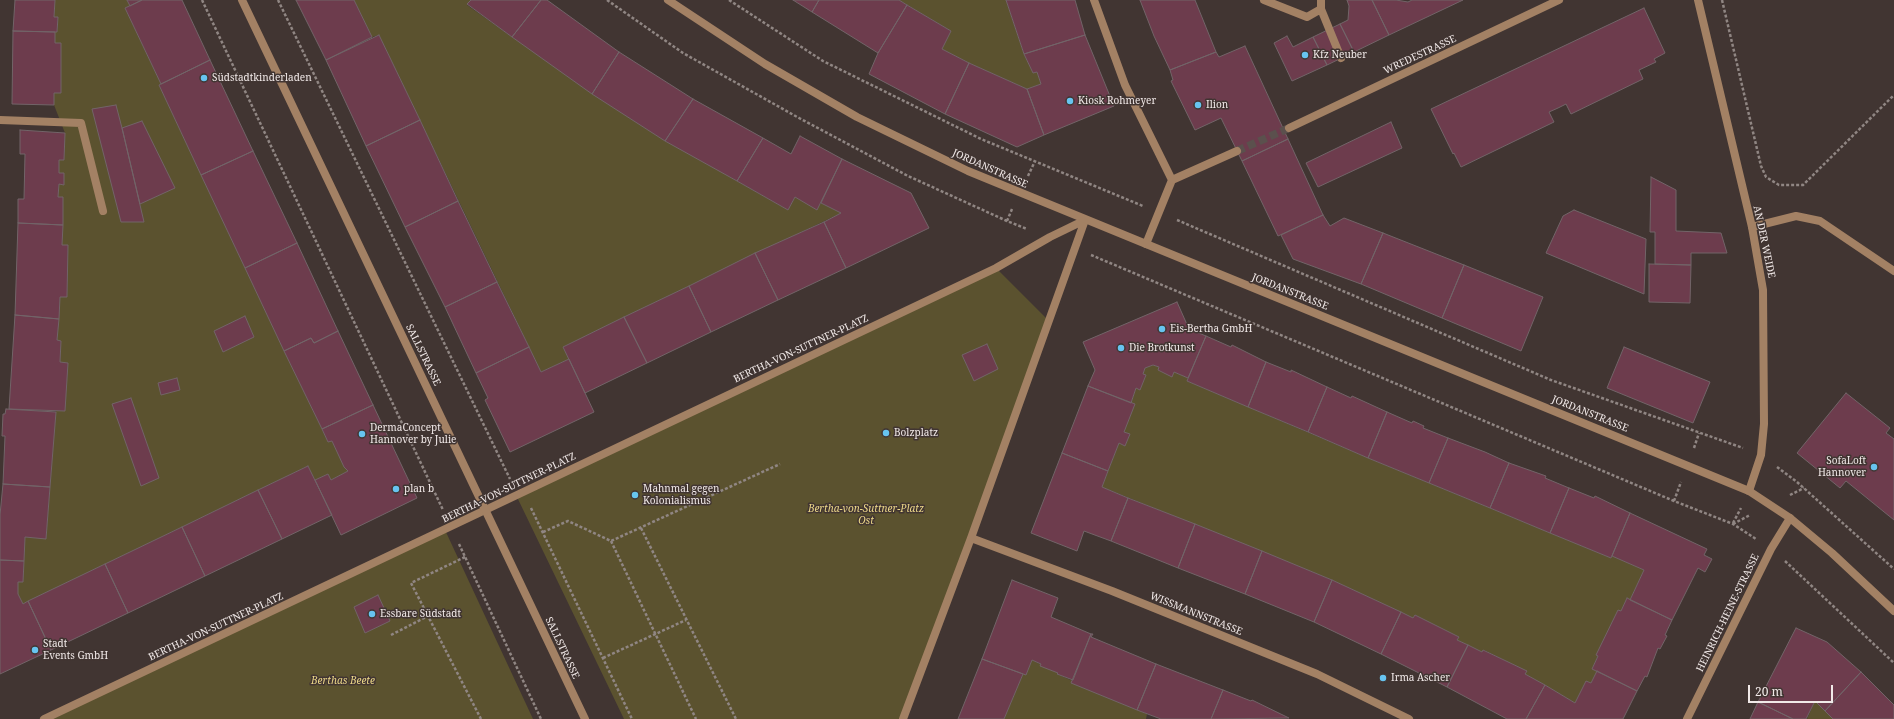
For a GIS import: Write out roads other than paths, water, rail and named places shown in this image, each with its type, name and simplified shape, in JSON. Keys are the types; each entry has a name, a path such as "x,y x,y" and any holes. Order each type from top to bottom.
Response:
{"street":[{"name":"SALLSTRASSE","path":"242,0 585,719"},
{"name":"JORDANSTRASSE","path":"668,0 765,64 857,117 968,171 1749,491 1790,518 1832,553 1894,611"},
{"path":"1094,0 1125,85 1172,180"},
{"path":"1264,0 1307,17 1321,9"},
{"path":"1321,0 1321,9 1341,58"},
{"name":"WREDESTRASSE","path":"1289,128 1558,0"},
{"name":"AN DER WEIDE","path":"1698,0 1752,227 1763,290 1765,418 1762,455 1749,491"},
{"path":"0,120 81,123 103,212"},
{"path":"1146,244 1172,180 1238,151"},
{"path":"1752,227 1796,216 1820,221 1894,271"},
{"name":"BERTHA-VON-SUTTNER-PLATZ","path":"44,719 996,268 1050,237 1085,220"},
{"path":"903,719 971,538 1085,220"},
{"name":"HEINRICH-HEINE-STRASSE","path":"1687,719 1771,549 1790,518"},
{"name":"WISSMANNSTRASSE","path":"971,538 1112,591 1317,674 1409,719"}],"tunnel":[{"path":"1237,151 1289,128"}],"place":[{"name":"Kfz Neuber","path":"1305,55"},
{"name":"Südstadtkinderladen","path":"204,78"},
{"name":"Kiosk Rohmeyer","path":"1070,101"},
{"name":"Ilion","path":"1198,105"},
{"name":"Eis-Bertha GmbH","path":"1162,329"},
{"name":"Die Brotkunst","path":"1121,348"},
{"name":"Bolzplatz","path":"886,433"},
{"name":"DermaConcept Hannover by Julie","path":"362,434"},
{"name":"SofaLoft Hannover","path":"1874,467"},
{"name":"plan b","path":"396,489"},
{"name":"Mahnmal gegen Kolonialismus","path":"635,495"},
{"name":"Essbare Südstadt","path":"372,614"},
{"name":"Stadt Events GmbH","path":"35,650"},
{"name":"Irma Ascher","path":"1383,678"}],"park label":[{"name":"Bertha-von-Suttner-Platz Ost","path":"866,514"},
{"name":"Berthas Beete","path":"343,681"}]}
